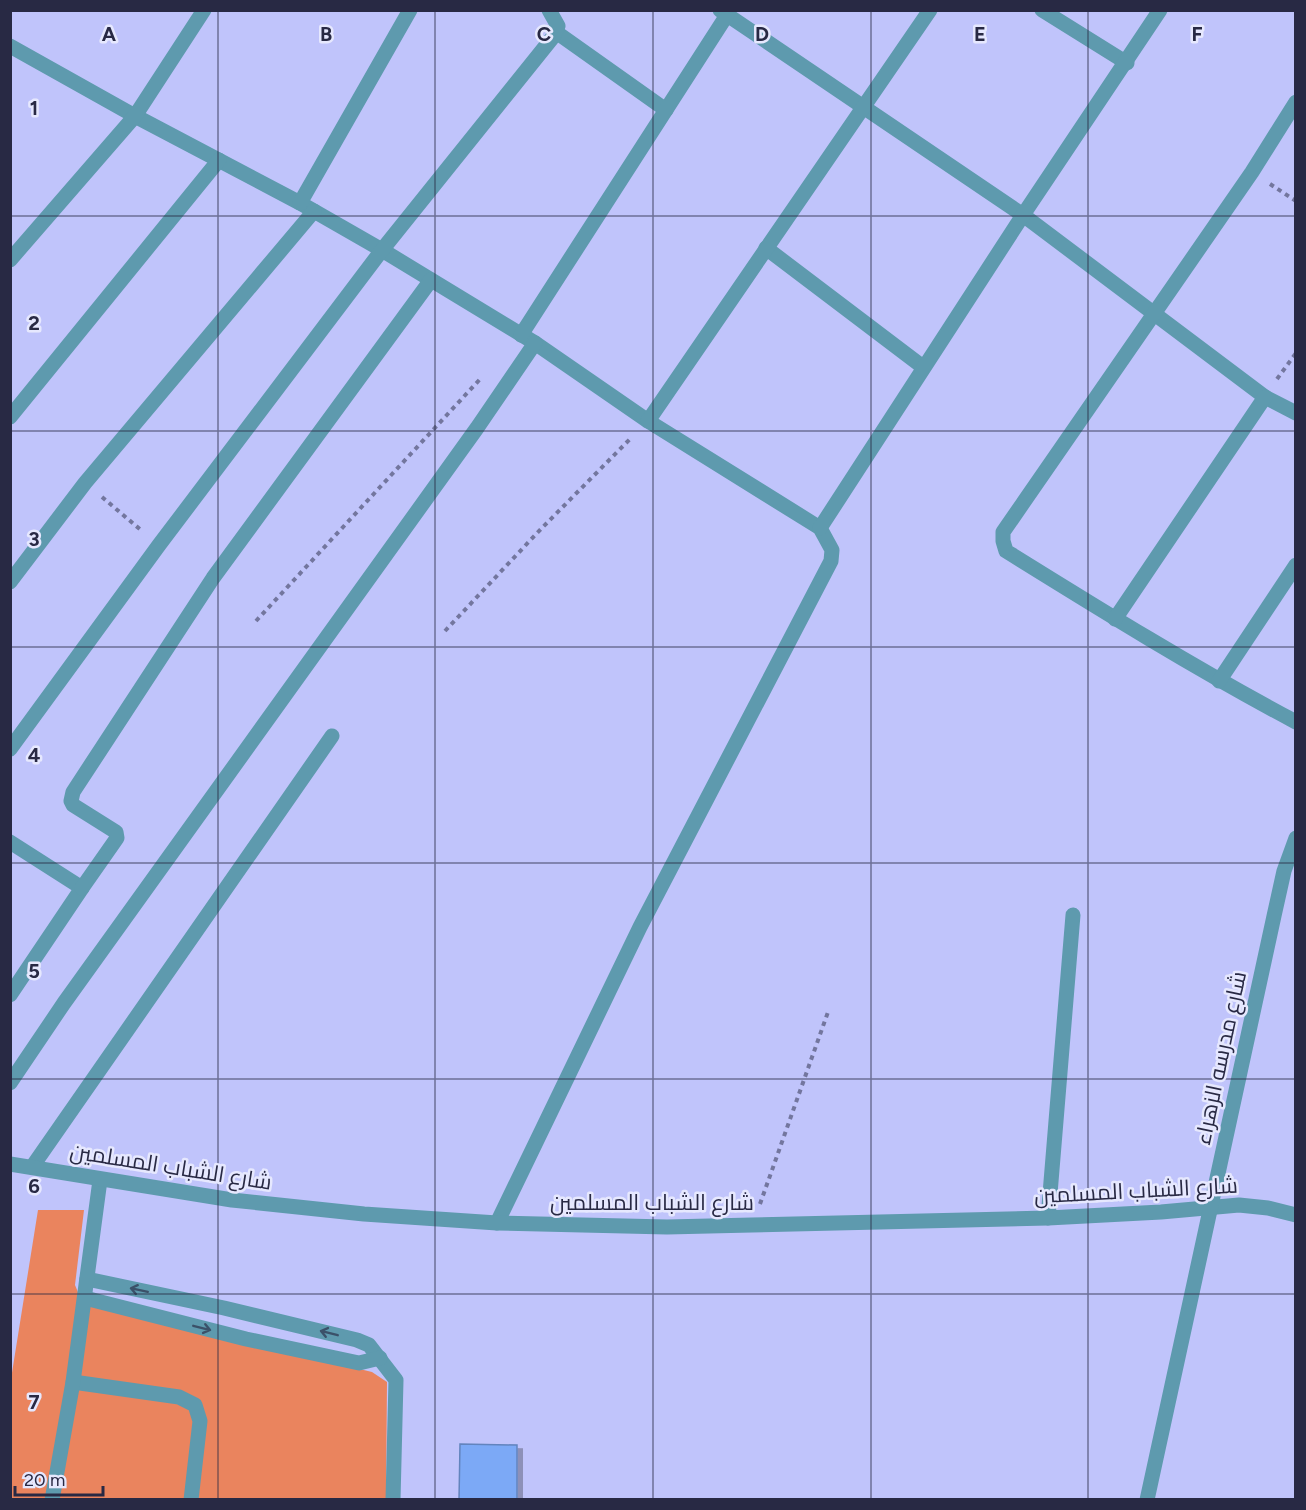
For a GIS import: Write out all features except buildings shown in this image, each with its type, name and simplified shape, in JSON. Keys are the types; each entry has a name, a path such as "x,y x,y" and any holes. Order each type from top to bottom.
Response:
{"street":[{"path":"10,260 135,116 204,10"},
{"path":"10,582 85,483 307,207 410,10"},
{"path":"10,749 159,545 382,250 556,32 558,26 549,10"},
{"path":"648,421 930,10"},
{"path":"1042,10 1127,63"},
{"path":"820,528 923,367 1127,63 1160,10"},
{"path":"10,1083 64,1003 477,428 724,13 1023,215 1265,397 1296,413"},
{"path":"556,32 666,110"},
{"path":"10,46 135,116 307,207 528,339 648,421 820,528 832,550 831,561 640,927 497,1223"},
{"path":"1296,102 1252,172 1003,532 1006,550 1219,681 1296,722"},
{"path":"10,417 219,160"},
{"path":"766,248 923,367"},
{"path":"10,995 117,838 116,832 71,801 73,792 213,579 430,280"},
{"path":"1115,619 1265,397"},
{"path":"1219,681 1296,565"},
{"path":"32,1167 332,736"},
{"name":"شارع مدرسه الزهراء","path":"1147,1500 1284,871 1296,838"},
{"path":"10,842 82,888"},
{"path":"1048,1218 1072,915"},
{"name":"شارع الشباب المسلمين","path":"10,1164 232,1200 364,1214 497,1223 667,1227 1048,1218 1239,1205 1268,1208 1296,1215"},
{"path":"52,1500 73,1382 100,1180"},
{"path":"87,1279 181,1298 357,1340 369,1345 396,1380 393,1500"},
{"path":"85,1298 246,1340 359,1364 380,1358"},
{"path":"174,1321 181,1298"},
{"path":"73,1382 179,1397 195,1405 200,1421 191,1500"}],"path":[{"path":"1252,172 1296,201"},
{"path":"1265,397 1296,353"},
{"path":"256,621 489,369"},
{"path":"445,632 539,531 648,421"},
{"path":"85,483 159,545"},
{"path":"752,1225 828,1012"}],"shaded area":[{"path":"38,1210 84,1210 75,1285 82,1302 372,1372 387,1382 386,1499 11,1500 11,1379"}]}
